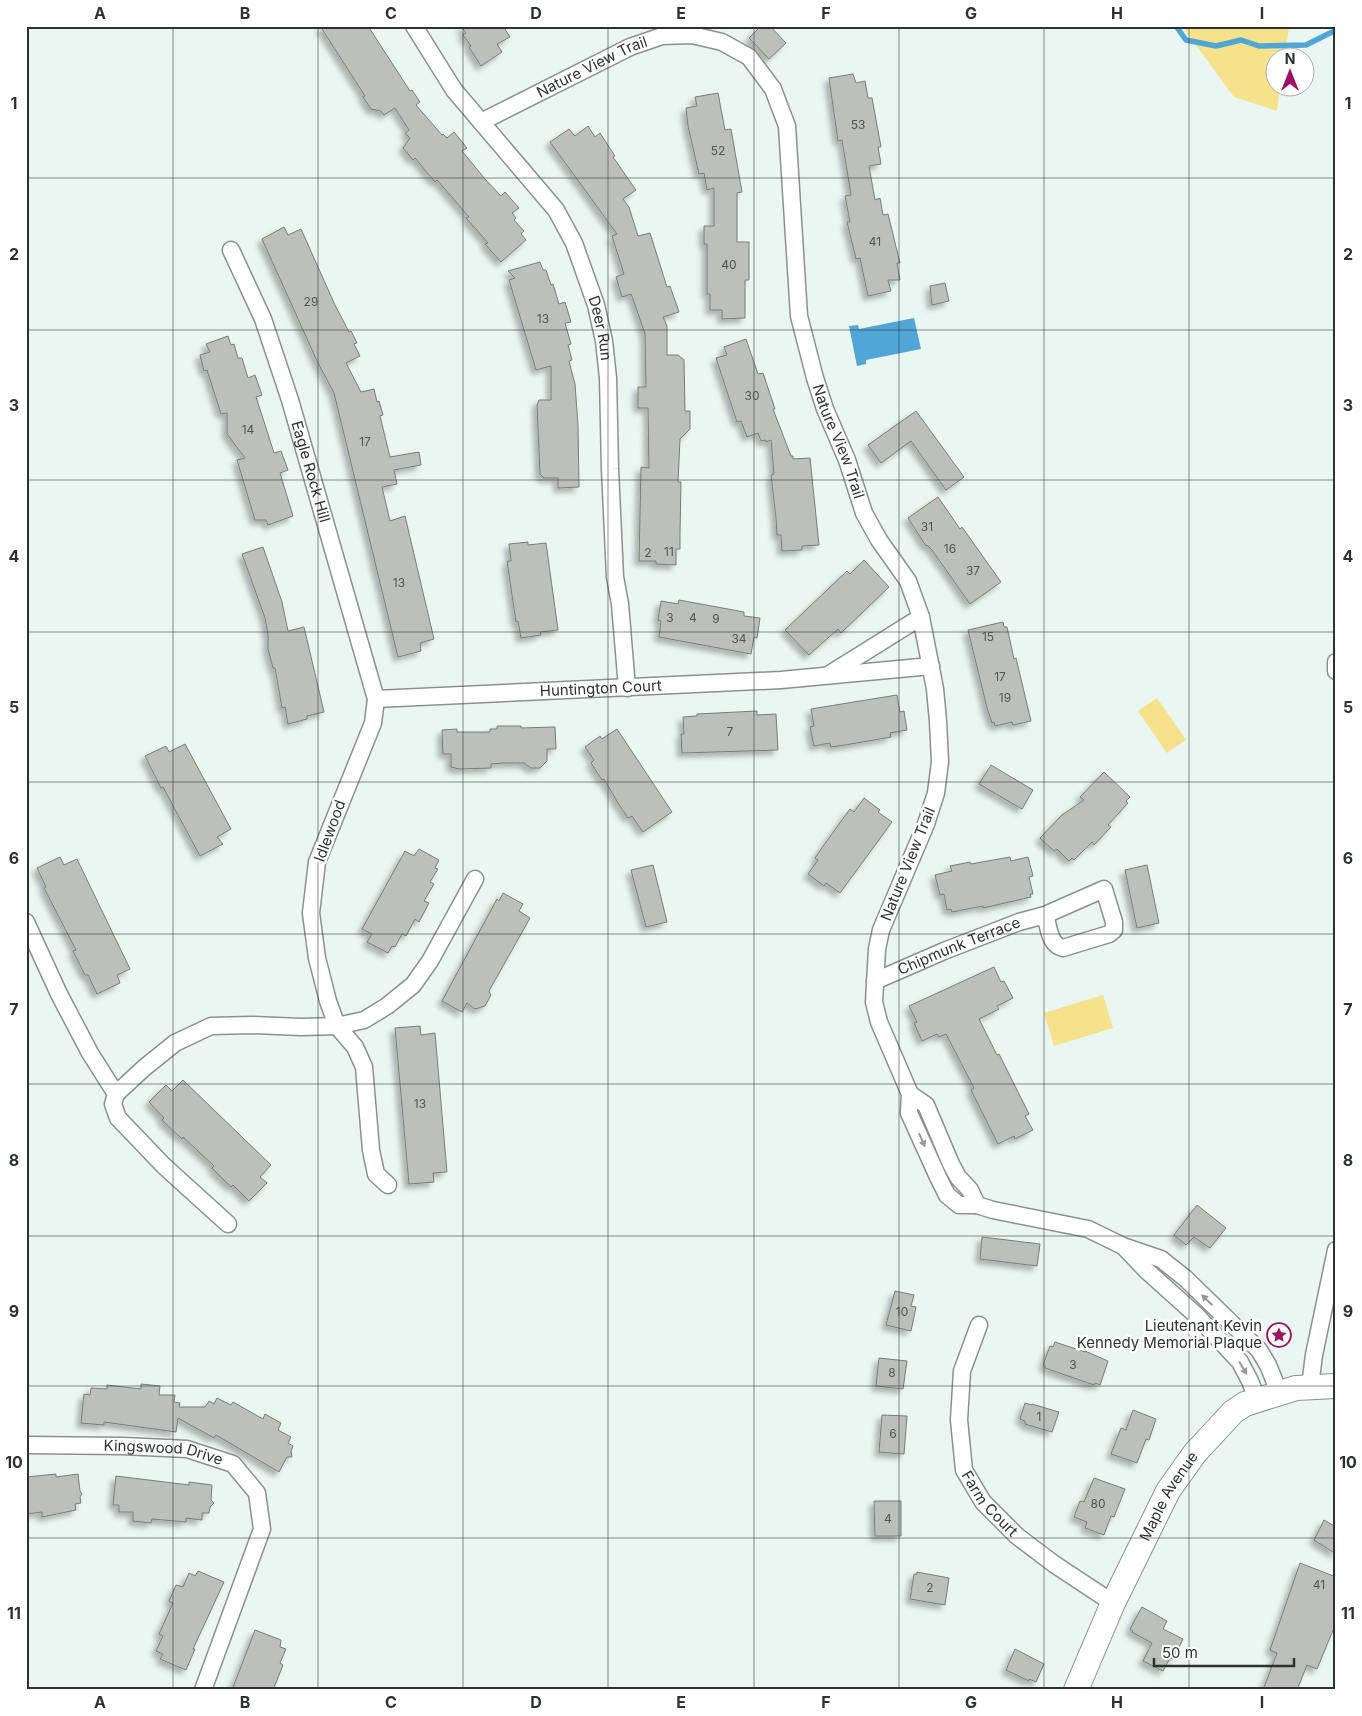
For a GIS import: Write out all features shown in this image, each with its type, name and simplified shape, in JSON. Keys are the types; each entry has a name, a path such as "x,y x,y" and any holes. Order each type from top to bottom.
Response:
{"main road":[{"name":"Maple Avenue","path":"1076,1690 1113,1603 1168,1492 1195,1452 1233,1412 1245,1404 1268,1396 1310,1386 1336,1386"}],"street":[{"name":"Deer Run","path":"414,26 454,90 556,210 574,243 596,305 604,341 608,378 610,469 616,577 627,688"},
{"name":"Nature View Trail","path":"481,122 630,47 662,36 692,35 722,42 749,56 773,89 787,126 799,316 815,378 825,409 847,460 864,513 879,540 908,581 921,617 931,666 939,729 940,762 936,794 926,824 881,930 877,949 875,981 874,1002 879,1022 910,1094 909,1113 947,1194 959,1205 977,1205 993,1210 1088,1229 1123,1246 1161,1259 1185,1278 1259,1350 1268,1365 1268,1396"},
{"name":"Eagle Rock Hill","path":"231,250 264,319 290,400 376,699"},
{"name":"Huntington Court","path":"826,677 921,617"},
{"path":"1336,662 1336,671"},
{"name":"Huntington Court","path":"376,699 826,677 931,666"},
{"name":"Idlewood","path":"376,699 373,723 317,862 311,913 319,966 328,1001 337,1026 355,1047 364,1067 371,1150 376,1174 388,1185"},
{"path":"228,1224 164,1166 118,1118 113,1104 116,1094 174,1043 211,1026 337,1026 364,1020 387,1006 413,985 430,962 475,878"},
{"name":"Chipmunk Terrace","path":"875,981 1002,928 1046,915"},
{"path":"26,922 85,1045 116,1094"},
{"name":"Nature View Trail","path":"1123,1246 1196,1315 1240,1362 1250,1380 1268,1396"},
{"path":"1310,1386 1314,1355 1336,1250"},
{"name":"Farm Court","path":"979,1325 962,1371 959,1420 964,1470 983,1502 1017,1536 1054,1564 1113,1603"},
{"name":"Kingswood Drive","path":"26,1445 187,1449 233,1464 257,1493 262,1529 203,1690"}],"shaded area":[{"path":"1182,26 1289,26 1286,48 1264,48 1264,98 1279,98 1277,111 1234,97"},
{"path":"1157,698 1186,740 1167,753 1138,711"},
{"path":"1103,995 1113,1028 1054,1046 1044,1013"}],"water":[{"path":"914,318 921,349 866,360 866,364 857,366 849,326 858,325 859,329"}],"building":[{"path":"320,26 368,26 410,91 412,90 420,102 416,105 442,135 447,138 454,132 467,148 462,151 485,179 501,196 505,192 519,208 512,213 516,218 514,220 524,231 521,234 526,240 501,262 485,244 488,243 466,218 469,217 437,180 435,182 415,158 413,160 403,148 410,138 405,133 409,130 395,108 384,115 381,111 371,109 363,97 365,96"},
{"path":"461,26 503,26 510,37 497,44 502,52 481,66 463,35 466,33"},
{"path":"761,26 770,26 786,43 769,59 749,38"},
{"path":"853,74 856,83 865,81 868,98 872,98 881,147 878,147 881,164 869,166 875,200 880,198 883,215 888,214 900,263 897,263 900,280 888,280 891,291 868,296 860,258 856,259 847,222 850,222 845,196 851,195 842,140 838,141 829,78"},
{"path":"718,93 725,130 731,129 742,192 737,193 737,242 749,242 749,280 745,280 745,318 722,319 722,310 710,310 710,294 707,294 707,244 704,244 704,226 714,226 714,188 707,190 704,173 699,174 688,126 686,108 697,106 695,97"},
{"path":"588,126 595,137 600,133 615,156 613,157 636,190 623,199 629,207 638,236 650,233 667,287 670,286 679,312 663,317 667,326 667,355 678,355 684,360 685,411 690,411 690,429 680,439 678,482 681,482 680,549 676,549 676,565 656,564 656,561 639,561 641,467 649,468 648,408 638,408 638,387 646,387 645,334 631,294 622,297 616,277 624,274 612,236 617,234 550,142 569,129 575,136"},
{"path":"284,227 288,235 301,229 335,305 357,343 354,344 360,356 346,363 361,392 374,389 383,415 380,416 390,457 419,452 421,465 394,470 397,484 382,487 390,521 405,516 434,639 420,643 421,651 398,657 334,393 317,361 262,239"},
{"path":"540,262 543,270 546,270 551,285 553,284 559,304 565,302 571,322 565,323 571,344 568,345 572,360 569,361 575,384 579,487 558,488 558,478 544,478 540,474 537,405 539,400 551,400 551,366 536,370 509,280 515,278 508,271"},
{"path":"945,283 949,301 932,305 930,286"},
{"path":"228,336 231,345 234,344 238,358 242,358 248,378 255,375 262,395 256,397 274,453 281,451 288,470 280,473 293,516 268,525 266,520 255,520 237,460 245,458 227,434 227,413 221,414 207,370 204,371 200,355 210,352 206,344"},
{"path":"746,339 758,374 763,373 775,409 773,409 791,456 793,456 793,459 810,458 819,545 802,546 802,550 782,551 781,535 777,535 771,475 774,474 771,440 761,441 758,433 747,437 741,421 737,422 716,358 727,355 724,347"},
{"path":"916,411 964,477 946,490 911,441 881,463 868,445"},
{"path":"938,497 1001,582 970,604 932,550 926,546 908,518"},
{"path":"528,542 528,545 546,543 558,630 540,632 541,635 521,638 518,621 516,622 507,561 511,561 509,544"},
{"path":"263,547 282,602 288,631 304,627 324,712 307,716 307,719 288,724 285,707 282,708 275,668 273,668 268,649 265,618 242,554"},
{"path":"864,560 889,587 841,633 838,629 809,655 785,630 847,571 850,574"},
{"path":"679,600 744,612 744,616 760,618 757,638 754,637 751,654 659,637 661,621 658,620 661,601 678,604"},
{"path":"1003,622 1004,627 1007,627 1014,659 1016,658 1031,721 1013,725 1012,722 995,726 994,722 992,723 987,708 968,630"},
{"path":"897,695 900,712 904,711 907,730 890,733 891,737 845,745 831,747 830,743 814,746 810,727 814,726 811,709"},
{"path":"757,711 757,715 776,714 778,750 682,753 681,734 684,734 683,717 697,716 697,714"},
{"path":"497,726 521,726 521,728 555,727 556,749 547,749 547,761 540,768 531,768 524,763 491,764 491,768 459,769 451,767 451,754 443,754 442,730 457,729 457,732 490,732 490,729 497,729"},
{"path":"617,729 672,812 643,832 632,816 628,818 604,779 602,780 591,763 594,760 585,747 600,736 602,739"},
{"path":"185,744 231,829 217,837 223,844 200,856 145,756 166,746 169,752"},
{"path":"991,765 1033,790 1022,809 979,784"},
{"path":"1104,772 1130,797 1126,801 1128,803 1108,825 1111,827 1094,845 1092,842 1074,860 1072,858 1069,861 1057,849 1054,851 1040,838 1062,815 1084,800 1080,797"},
{"path":"864,798 880,810 878,812 892,822 840,893 826,883 824,886 808,874 818,860 815,858 850,809 854,812"},
{"path":"419,849 439,860 435,868 438,869 430,882 434,884 424,901 429,903 419,922 415,919 406,936 402,934 395,947 392,946 388,953 367,942 372,934 362,929 405,851 414,856"},
{"path":"60,857 64,865 77,859 130,969 117,975 120,983 97,994 73,951 76,950 44,888 46,887 37,868"},
{"path":"1010,857 1011,861 1028,857 1033,876 1029,877 1033,894 1030,894 1031,897 983,908 983,906 952,912 951,909 947,910 944,894 940,895 935,875 952,871 950,866"},
{"path":"653,865 667,922 646,927 631,870"},
{"path":"1147,865 1159,923 1137,928 1125,870"},
{"path":"503,893 523,904 519,911 530,918 489,991 491,995 485,1006 475,1009 467,1003 462,1012 442,1001 497,899 499,901"},
{"path":"994,967 1001,982 1004,981 1013,998 997,1006 999,1009 979,1019 1029,1114 1025,1116 1033,1130 1015,1139 1014,1136 998,1144 971,1090 974,1088 946,1034 939,1037 937,1034 922,1041 914,1023 917,1022 909,1006"},
{"path":"420,1026 421,1035 435,1033 447,1172 433,1173 434,1182 409,1184 395,1028"},
{"path":"183,1080 271,1165 260,1177 267,1183 249,1201 233,1185 231,1187 212,1168 214,1166 162,1120 164,1118 149,1102 166,1085 172,1091"},
{"path":"1197,1205 1226,1228 1210,1248 1194,1237 1186,1245 1174,1235"},
{"path":"982,1237 1040,1244 1037,1266 980,1259"},
{"path":"895,1291 914,1295 911,1306 916,1307 911,1331 886,1325"},
{"path":"1055,1342 1085,1351 1108,1361 1100,1385 1095,1383 1094,1385 1045,1368 1043,1365 1050,1346 1053,1347"},
{"path":"879,1358 907,1361 903,1389 876,1386"},
{"path":"141,1384 160,1386 159,1395 175,1395 174,1402 180,1403 179,1407 205,1407 209,1401 214,1404 217,1398 231,1405 233,1402 263,1419 265,1414 281,1423 278,1430 291,1437 288,1443 293,1446 291,1451 292,1457 287,1457 279,1472 216,1435 214,1438 178,1418 176,1432 104,1422 104,1425 81,1423 84,1394 90,1395 91,1388 107,1389 107,1385 141,1389"},
{"path":"1025,1403 1059,1412 1052,1432 1025,1424 1025,1421 1020,1419"},
{"path":"1133,1410 1156,1419 1149,1440 1146,1439 1137,1463 1111,1454 1121,1428 1126,1430"},
{"path":"882,1415 907,1416 904,1454 879,1452"},
{"path":"56,1474 56,1477 78,1474 82,1494 80,1497 81,1503 75,1504 76,1510 42,1517 42,1512 26,1514 26,1477"},
{"path":"116,1476 189,1485 189,1482 212,1485 211,1500 214,1503 210,1507 209,1513 202,1513 202,1520 186,1518 186,1522 152,1519 151,1523 133,1521 133,1512 119,1512 119,1505 113,1505"},
{"path":"1094,1478 1125,1489 1114,1517 1111,1516 1104,1535 1085,1528 1087,1522 1074,1517 1080,1501 1084,1502"},
{"path":"874,1501 901,1501 901,1536 875,1536"},
{"path":"1324,1520 1336,1527 1336,1554 1314,1540"},
{"path":"1300,1563 1336,1577 1336,1623 1317,1669 1307,1665 1297,1690 1263,1690 1277,1653 1270,1650"},
{"path":"198,1571 224,1582 193,1649 195,1649 186,1670 160,1659 163,1654 156,1651 163,1636 159,1634 173,1603 169,1601 176,1585 183,1587 189,1573 195,1576"},
{"path":"917,1572 949,1578 945,1605 910,1599 914,1574 917,1574"},
{"path":"1142,1607 1167,1621 1163,1629 1183,1639 1173,1659 1170,1658 1163,1671 1143,1661 1152,1643 1130,1629"},
{"path":"255,1630 281,1640 280,1647 286,1649 280,1663 283,1665 273,1690 232,1690"},
{"path":"1015,1649 1044,1664 1036,1682 1029,1679 1029,1681 1006,1670"}],"waterway":[{"path":"1176,26 1186,40 1216,46 1241,40 1259,46 1306,45 1336,31"}],"place":[{"name":"Lieutenant Kevin Kennedy Memorial Plaque","path":"1279,1335"}]}
